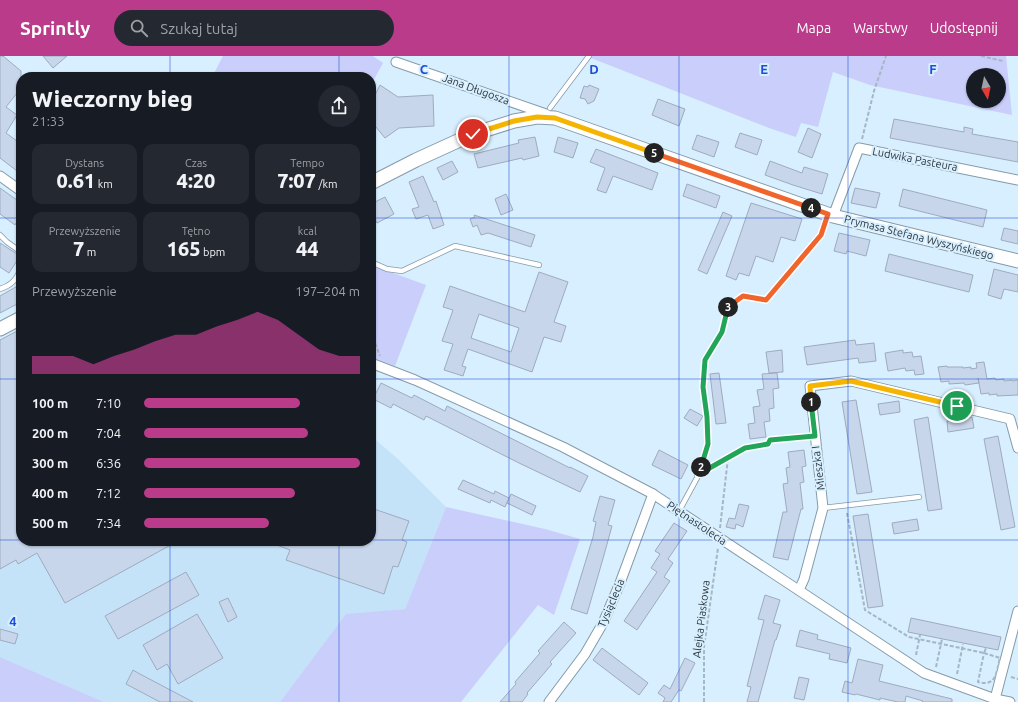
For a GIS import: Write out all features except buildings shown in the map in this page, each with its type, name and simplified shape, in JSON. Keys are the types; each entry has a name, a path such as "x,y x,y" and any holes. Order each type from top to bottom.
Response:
{"street":[{"name":"Jana Długosza","path":"396,62 553,113"},
{"name":"Prymasa Stefana Wyszyńskiego","path":"376,180 473,134 514,121 553,113 830,215 1018,261"},
{"name":"Ludwika Pasteura","path":"830,215 859,148 1018,180"},
{"path":"0,176 16,187"},
{"path":"0,329 16,321"},
{"name":"Piętnastolecia","path":"376,365 415,380 563,447 653,494 924,673 995,699 1010,702"},
{"name":"Mieszka I","path":"799,590 804,579 823,508 810,386 851,381 1010,419 1018,448"},
{"name":"Tysiąclecia","path":"549,702 586,654 603,623 620,583 653,494"},
{"path":"995,699 1018,611"}],"lane":[{"path":"553,113 589,56"},
{"path":"0,235 16,248"},
{"path":"376,264 387,269 402,271 455,246 539,265"},
{"path":"0,289 12,284 16,279"},
{"path":"679,511 699,474 708,444 707,417 703,387"},
{"path":"823,508 919,497"}],"path":[{"path":"859,148 874,91 886,56"},
{"path":"981,56 1003,61"},
{"path":"703,387 705,360 722,332 728,307 743,296 766,300 821,235 830,215"},
{"path":"376,346 384,368"},
{"path":"699,474 745,448 768,444 770,440 815,436"},
{"name":"Alejka Piaskowa","path":"704,702 704,647 728,458"},
{"path":"846,509 864,610 910,637 941,645 984,653 1000,658 993,680 990,683 986,684 972,680"},
{"path":"850,528 855,526"},
{"path":"854,549 858,548"},
{"path":"858,572 862,571"},
{"path":"861,593 866,592"},
{"path":"911,656 915,658 920,635"},
{"path":"941,670 936,667 942,639"},
{"path":"956,675 963,644"},
{"path":"978,682 986,648"},
{"path":"951,674 961,677"}],"shaded area":[{"path":"223,56 373,56 383,63 376,76 376,72 215,72"},
{"path":"592,56 1006,56 1012,115 979,108 1006,108 1006,68 966,68 966,105 870,85 833,72 818,127 801,123 796,137 769,128 591,58"},
{"path":"376,267 426,285 395,366 376,359"},
{"path":"16,332 16,546 376,546 376,440 397,458 446,507 405,609 346,615 280,702 104,702 0,657 0,340"},
{"path":"446,507 545,529 580,539 554,615 538,605 461,702 280,702 346,614 405,609"},
{"path":"0,657 104,702 0,702"}],"route":[{"path":"473,134 514,121 537,117 555,118 828,214 821,235 766,300 743,296 728,307 722,332 705,360 703,387 707,417 708,444 699,474 745,448 768,444 770,440 815,436 810,386 851,381 957,406"}]}
